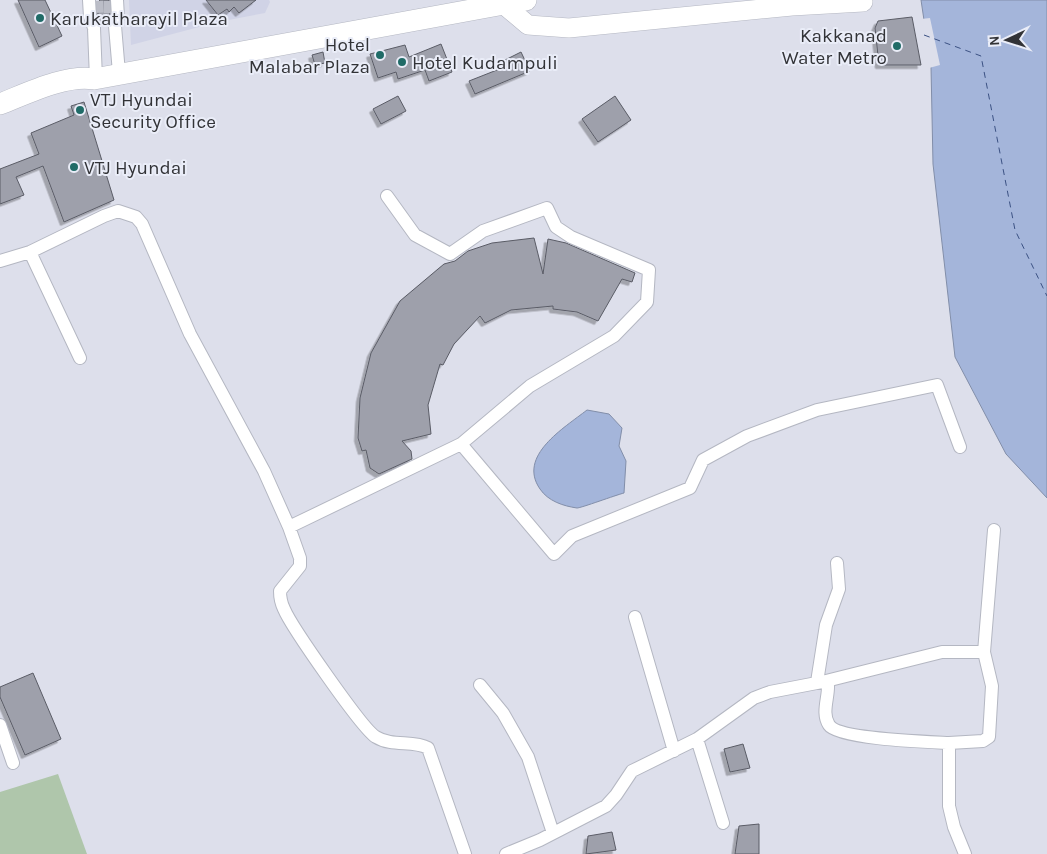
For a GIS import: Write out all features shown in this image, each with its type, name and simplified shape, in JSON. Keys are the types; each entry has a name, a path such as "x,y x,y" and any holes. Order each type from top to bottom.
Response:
{"main road":[{"path":"0,104 82,77 95,79 526,0"},
{"path":"0,117 85,87 95,79"}],"street":[{"path":"103,0 118,17 104,22 90,17 103,0"},
{"path":"503,4 528,25 569,28 792,6 863,2"},
{"path":"95,79 94,44 104,22"},
{"path":"104,22 117,49 119,74"},
{"path":"289,527 461,444 530,386 614,336 648,302 649,270 571,237 556,227 547,208 483,230 450,254 415,235 387,196"},
{"path":"0,261 30,252 118,211 136,217 148,234 167,286 190,334 264,471 289,527 300,558 300,566 280,591 284,611 372,735 390,742 422,745 428,748 464,854"},
{"path":"30,252 80,358"},
{"path":"461,444 554,554 572,536 690,488 703,460 748,436 817,410 937,385 960,447"},
{"path":"820,682 828,684 826,716 829,725 836,731 866,736 949,743 983,741 989,737 992,686 984,652 994,530"},
{"path":"820,682 826,625 839,589 837,563"},
{"path":"635,617 674,751"},
{"path":"512,853 606,806 632,771 697,739 754,698 770,692 820,682 942,652 984,652"},
{"path":"480,685 503,713 528,757 553,833"},
{"path":"0,725 3,743 13,763"},
{"path":"697,739 723,823"},
{"path":"949,743 949,806 964,854"}],"shaded area":[{"path":"129,0 269,0 270,2 265,13 218,22 131,45"}],"green space":[{"path":"58,774 87,854 0,854 0,792"}],"water":[{"path":"921,0 1047,0 1047,498 1006,454 955,357 933,164 931,67"},
{"path":"587,410 609,414 622,428 619,446 626,461 624,493 577,508 556,502 543,493 534,477 534,465 546,444"}],"pier":[{"path":"930,18 940,65 929,68 921,19"}],"building":[{"name":"Karukatharayil Plaza","path":"18,0 45,0 62,36 39,47"},
{"path":"100,0 109,0 110,15 104,20 98,14 97,3"},
{"path":"206,0 256,0 239,13 234,7 229,12 227,9 218,15"},
{"name":"Kakkanad Water Metro","path":"912,17 921,65 879,65 875,28 878,21"},
{"path":"441,44 452,72 429,81 425,70 398,79 396,72 378,78 370,54 405,45 409,57"},
{"path":"323,52 325,63 315,65 312,55"},
{"path":"521,52 530,71 475,94 469,81 502,68 499,63"},
{"path":"398,96 406,111 381,124 373,109"},
{"path":"615,96 631,120 598,142 582,119"},
{"name":"VTJ Hyundai","path":"84,102 114,200 64,222 43,166 16,177 24,195 0,204 0,169 39,154 31,133 74,115 71,106"},
{"path":"534,238 543,274 548,239 566,243 635,273 632,282 622,279 598,321 577,312 553,309 553,306 511,310 485,323 480,316 454,344 443,365 440,364 428,405 431,434 402,441 411,451 412,459 379,474 370,468 366,450 362,451 358,438 360,398 371,353 400,301 444,264 455,261 468,251 492,243"},
{"path":"33,673 61,739 25,755 0,697 0,687"},
{"path":"743,744 750,768 730,772 724,749"},
{"path":"759,824 759,854 735,854 739,826"},
{"path":"612,832 616,850 586,854 588,836"}],"ferry route":[{"path":"924,35 981,56 1015,230 1047,296"}],"tunnel":[{"path":"97,1 98,17"},
{"path":"110,1 110,17"}],"place":[{"name":"Karukatharayil Plaza","path":"40,18"},
{"name":"Kakkanad Water Metro","path":"897,46"},
{"name":"Hotel Malabar Plaza","path":"380,55"},
{"name":"Hotel Kudampuli","path":"402,62"},
{"name":"VTJ Hyundai Security Office","path":"80,110"},
{"name":"VTJ Hyundai","path":"74,167"}]}
